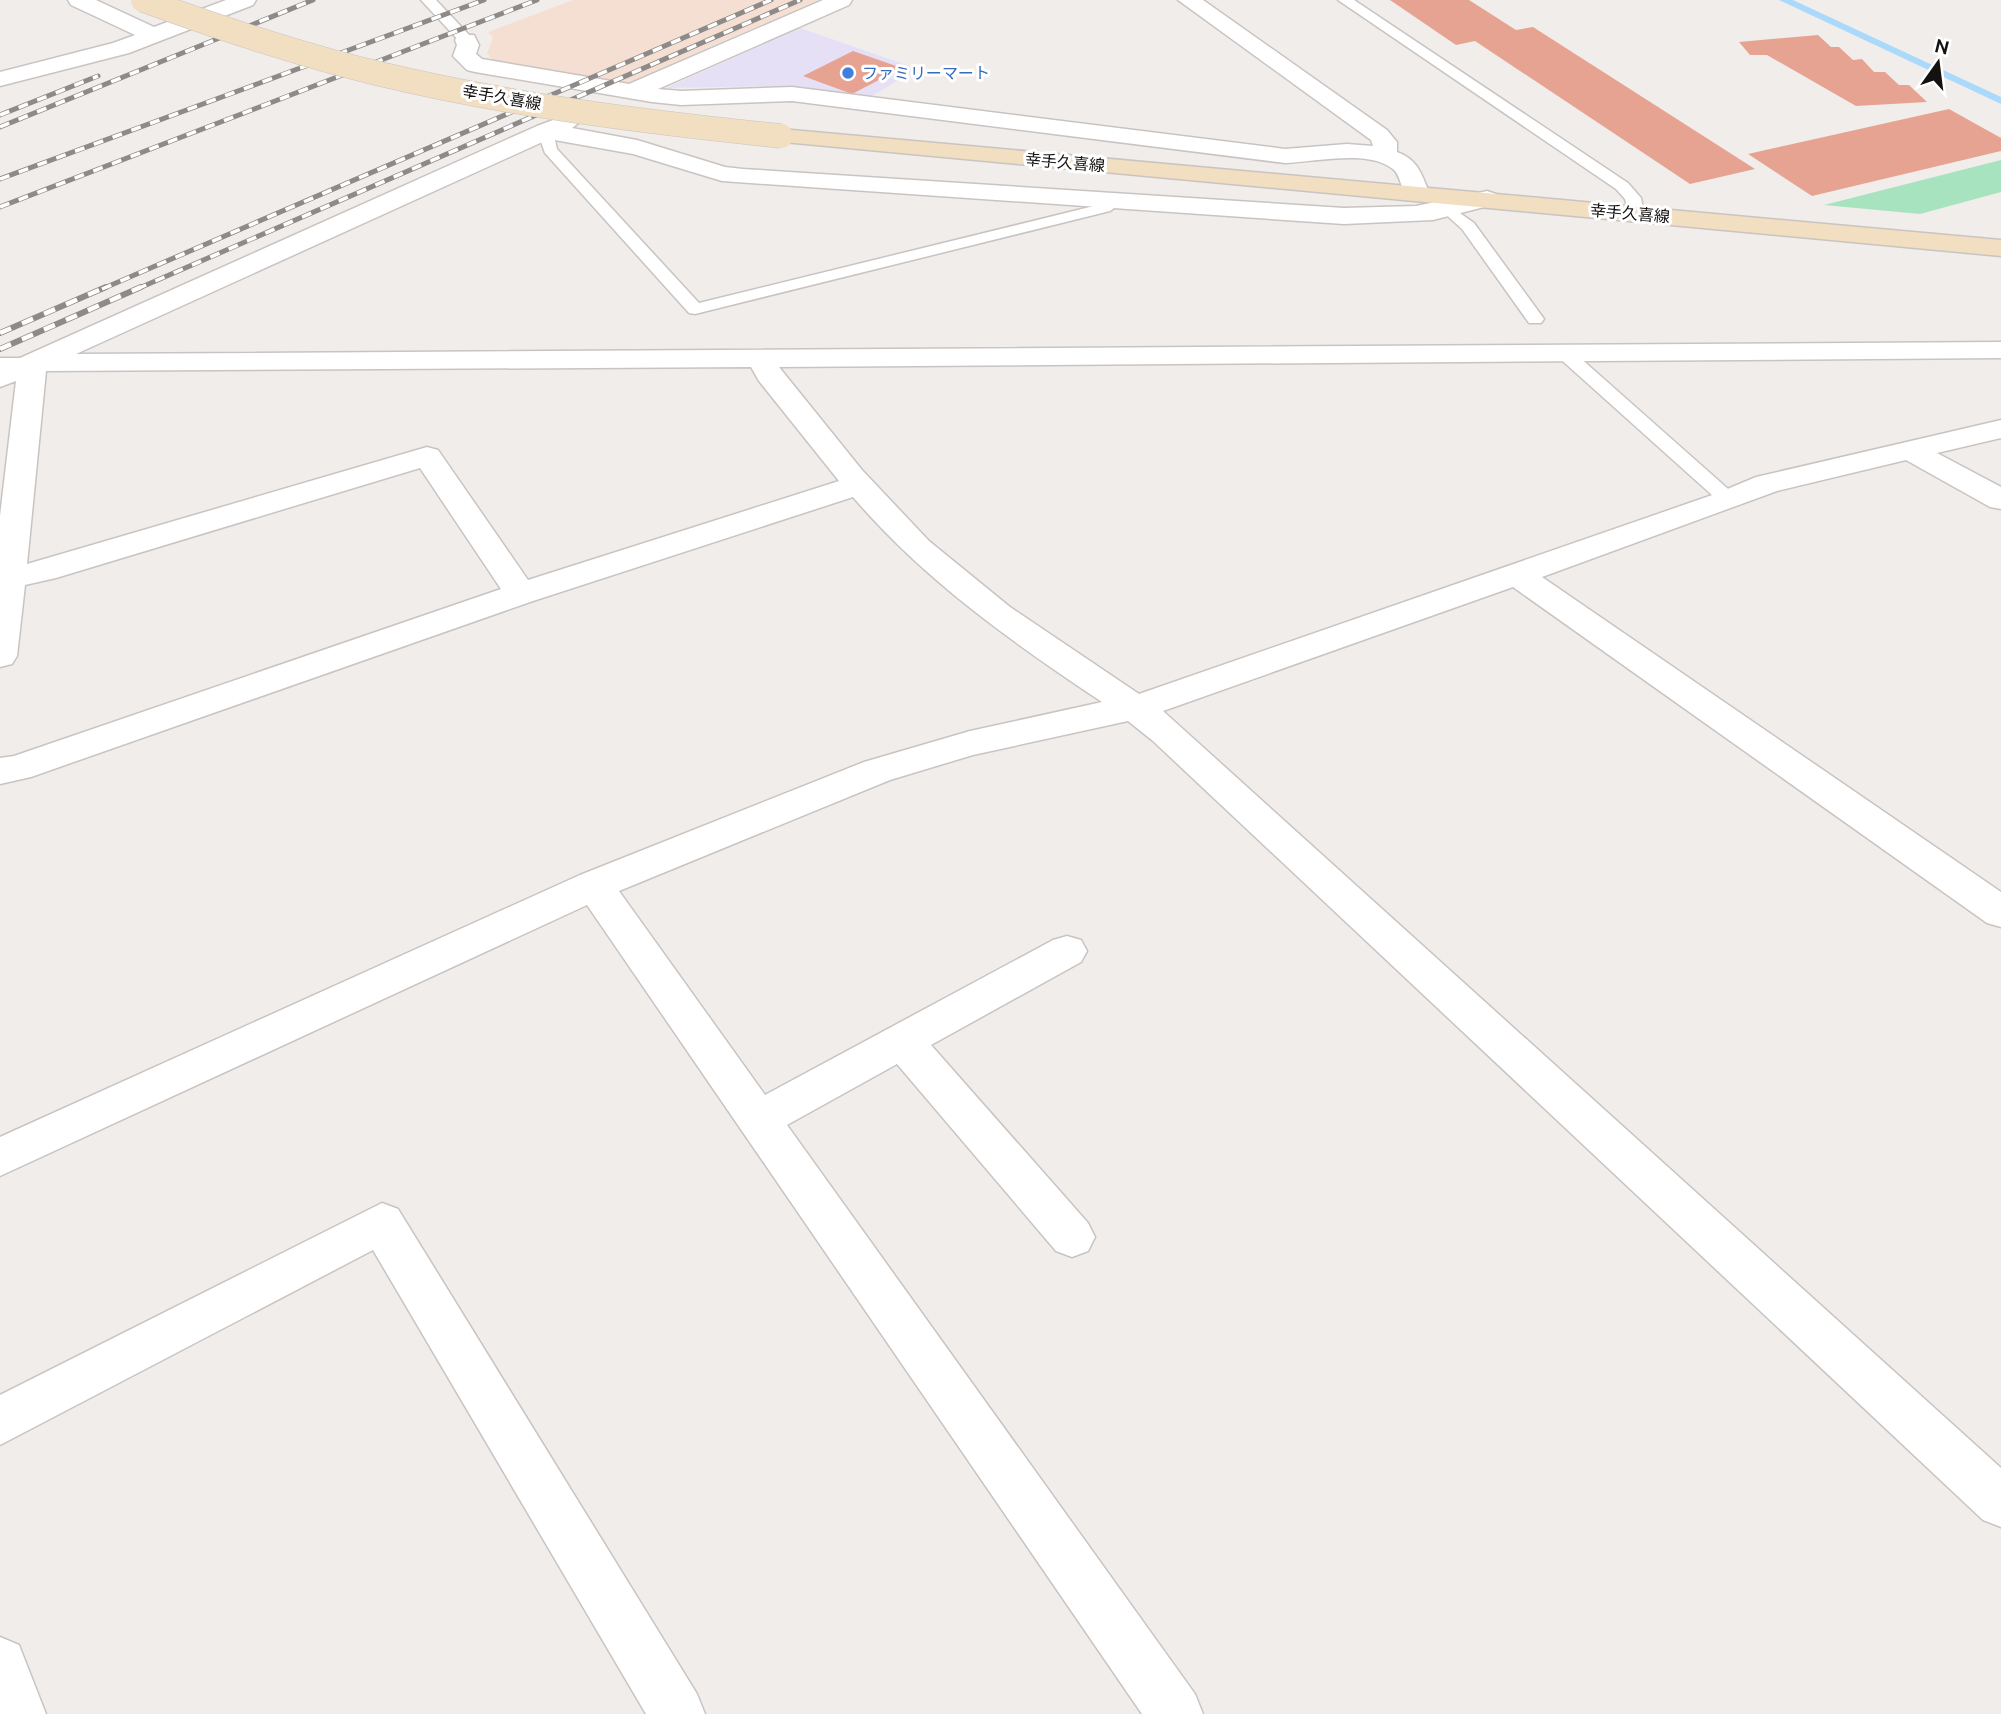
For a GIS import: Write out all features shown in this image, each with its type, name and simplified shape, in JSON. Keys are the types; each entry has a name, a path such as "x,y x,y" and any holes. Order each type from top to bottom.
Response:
{"main road":[{"name":"幸手久喜線","path":"143,0 269,45 399,77 597,114 781,136 1416,192 2001,248"}],"street":[{"path":"79,0 155,36"},
{"path":"0,378 841,0"},
{"path":"1189,0 1379,135 1385,142 1385,155"},
{"path":"0,79 66,64 155,36 235,1"},
{"path":"466,40 468,45 464,56 475,65 681,98 792,94 1285,156 1356,150 1385,155 1406,166 1416,192"},
{"path":"545,131 637,147 722,174 1344,216 1427,214 1450,211 1487,199"},
{"path":"33,363 2001,350"},
{"path":"762,360 769,375 895,527 944,572 1058,657 1137,707 2001,1502"},
{"path":"0,656 33,363"},
{"path":"0,1157 594,885 877,771 970,743 1137,707 1730,500 1767,484 2001,429"},
{"path":"1911,450 2001,500"},
{"path":"11,577 44,571 427,456 521,594"},
{"path":"0,771 31,763 521,594 859,485"},
{"path":"1515,573 2001,912"},
{"path":"594,885 1175,1714"},
{"path":"759,1119 1067,951"},
{"path":"902,1041 1072,1237"},
{"path":"0,1421 382,1223 677,1714"},
{"path":"0,1664 18,1714"}],"lane":[{"path":"428,0 466,40"},
{"path":"1345,0 1622,186 1633,198 1636,214"},
{"path":"545,131 550,150 695,309 1104,208 1117,200"},
{"path":"1450,211 1468,226 1535,319"},
{"path":"1563,352 1730,500"},
{"path":"0,363 33,363"}],"shaded area":[{"path":"573,0 818,0 627,83 494,62 487,53 493,38 488,32"},
{"path":"800,28 918,69 870,97 782,86 666,88"}],"green space":[{"path":"2001,160 2001,192 1920,214 1824,205"}],"building":[{"path":"1390,0 1469,0 1516,30 1533,27 1755,169 1690,184 1475,41 1456,45"},
{"path":"1818,35 1831,47 1839,47 1853,60 1862,59 1874,72 1885,72 1899,85 1909,85 1927,102 1856,106 1767,55 1750,55 1739,42"},
{"path":"853,51 902,68 852,94 803,76"},
{"path":"1949,109 2001,138 2001,151 1812,196 1748,154"}],"waterway":[{"path":"1784,0 2001,101"}],"railway":[{"path":"0,127 313,0"},
{"path":"0,179 484,0"},
{"path":"0,207 537,0"},
{"path":"102,289 771,0"},
{"path":"137,289 800,0"},
{"path":"0,115 98,76"},
{"path":"0,333 106,287"},
{"path":"0,349 141,287"}],"place":[{"name":"ファミリーマート","path":"848,73"}]}
